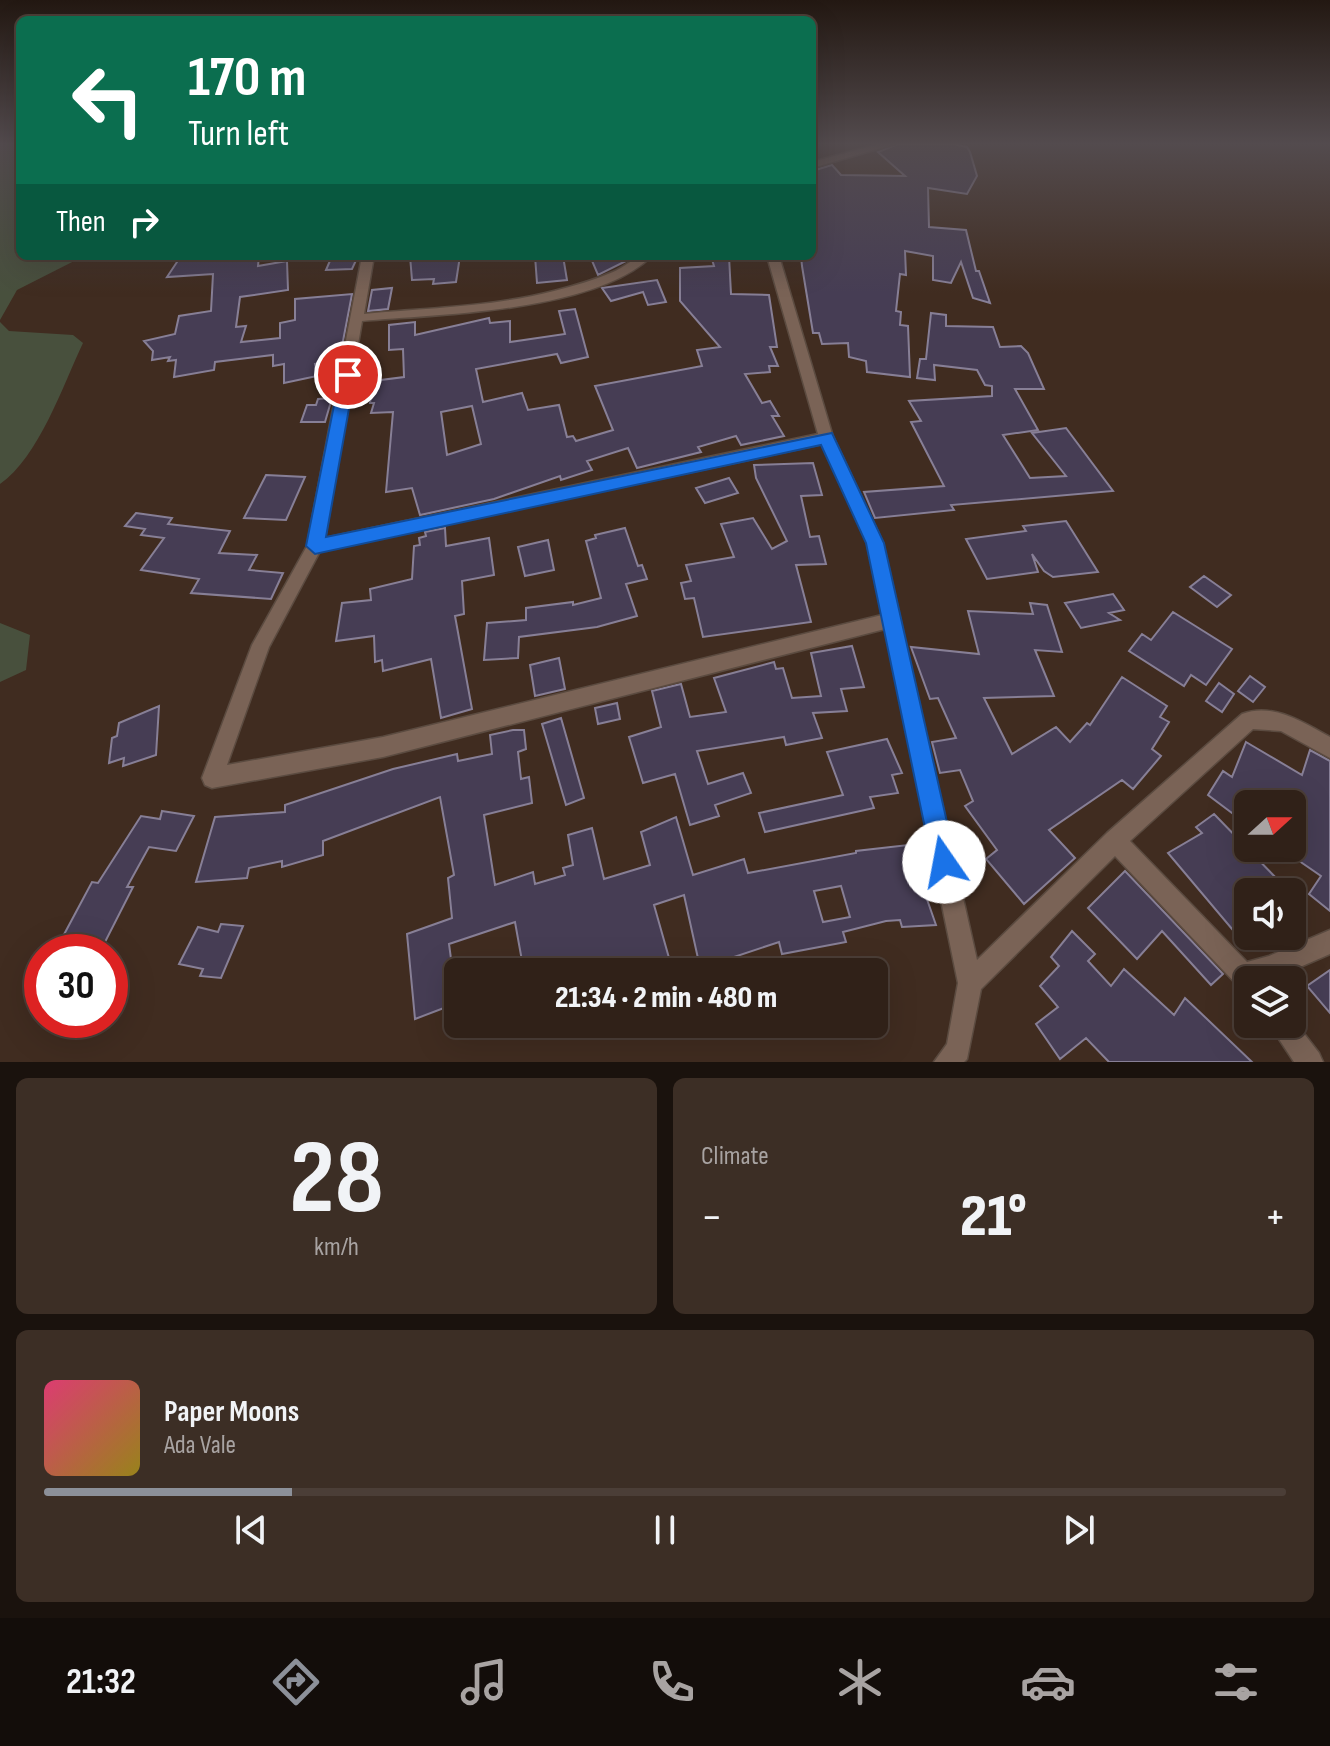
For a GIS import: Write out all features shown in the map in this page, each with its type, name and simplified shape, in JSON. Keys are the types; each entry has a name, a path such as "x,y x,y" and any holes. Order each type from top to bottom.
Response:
{"street":[{"path":"367,260 315,546 261,645 212,778 383,747 892,620"},
{"path":"359,318 538,299 600,280 635,266 642,260"},
{"path":"774,260 826,437 875,543 892,620 970,983 958,1050 947,1062"},
{"path":"315,546 806,444 826,437"},
{"path":"970,983 1115,841 1249,720 1263,717 1282,721 1330,748"},
{"path":"1115,841 1235,966"},
{"path":"1275,966 1330,942"},
{"path":"1292,1038 1310,1062"}],"green space":[{"path":"0,194 16,194 16,260 76,260 17,290 0,320"},
{"path":"0,322 9,331 73,335 83,343 38,439 14,472 0,484"},
{"path":"0,623 30,635 26,670 0,682"}],"building":[{"path":"816,194 928,194 929,227 966,230 976,271 979,271 990,303 973,298 961,262 951,283 933,280 933,256 905,251 906,275 900,274 896,311 901,312 900,325 908,326 910,377 867,372 866,361 849,357 848,343 822,344 819,333 813,333 802,260 816,260"},
{"path":"178,260 259,260 258,266 287,261 288,290 240,297 236,327 246,326 241,342 280,338 280,323 295,320 295,299 352,294 339,362 315,364 317,376 284,383 284,364 273,366 273,355 215,362 214,370 174,377 176,360 168,361 170,357 152,360 153,351 144,341 175,334 179,316 211,311 213,274 167,277"},
{"path":"330,260 356,260 352,269 326,270"},
{"path":"410,260 459,260 456,282 433,284 434,279 412,280"},
{"path":"535,260 564,260 567,280 537,283"},
{"path":"592,260 628,260 598,275"},
{"path":"712,260 729,260 731,294 769,295 777,347 770,347 778,366 769,366 770,372 745,374 762,403 770,401 779,416 772,416 784,436 741,445 736,436 698,447 701,452 637,468 628,448 587,461 592,470 561,480 560,476 494,499 420,515 412,488 386,492 393,412 371,413 374,403 370,403 373,381 404,377 403,349 389,350 389,325 415,322 415,335 489,318 490,323 510,321 510,342 565,334 559,311 575,309 588,357 561,363 557,354 476,369 483,402 522,393 528,410 559,405 567,437 573,436 576,441 613,430 595,386 702,366 697,350 720,347 680,301 680,268 714,266","holes":["472,406 481,444 447,455 441,412"]},
{"path":"657,280 666,302 648,305 643,292 611,301 602,288"},
{"path":"392,288 388,309 368,311 372,290"},
{"path":"931,313 946,315 946,326 993,327 1000,347 1021,346 1028,353 1044,389 1015,389 1038,430 1003,435 1030,478 1066,476 1032,433 1066,428 1113,491 951,505 954,510 875,518 864,492 944,486 911,422 921,421 909,401 992,396 992,386 985,385 977,370 934,365 935,380 917,378 920,359 926,359"},
{"path":"332,398 325,422 301,422 307,405 316,405 318,399"},
{"path":"813,463 822,495 801,496 810,537 819,536 826,564 796,565 811,622 703,637 694,598 685,599 681,583 691,581 686,565 734,557 721,524 753,518 772,549 787,541 756,478 754,465"},
{"path":"266,475 305,477 286,520 244,518"},
{"path":"729,478 738,493 705,503 696,488"},
{"path":"136,513 172,518 168,524 230,531 219,553 257,555 249,570 283,573 271,599 191,593 199,579 141,570 164,538 141,535 145,529 125,526"},
{"path":"1066,521 1098,572 1053,577 1044,571 1032,554 1038,572 987,579 966,539 1026,531 1023,526"},
{"path":"445,528 446,546 489,538 494,575 462,581 464,614 455,616 472,709 441,718 431,659 383,671 382,660 375,662 374,636 336,641 342,603 371,600 370,589 412,579 414,546 420,545 419,538 426,536 425,532"},
{"path":"625,528 638,566 642,565 647,579 626,584 637,616 597,627 519,637 518,658 484,660 487,623 526,620 526,608 573,602 573,605 601,598 586,541 596,538 595,535"},
{"path":"548,540 554,570 525,576 518,547"},
{"path":"1204,576 1231,595 1217,607 1190,587"},
{"path":"1113,594 1124,610 1109,613 1120,620 1081,628 1065,603"},
{"path":"1030,603 1047,605 1062,652 1035,650 1054,696 984,698 1012,754 1056,727 1070,742 1087,723 1090,725 1122,677 1167,706 1160,717 1169,722 1152,749 1161,756 1133,789 1122,780 1049,830 1075,858 1024,904 986,859 997,850 965,806 973,801 960,770 940,773 932,742 956,738 938,698 930,699 911,647 979,654 968,611 1033,614"},
{"path":"1173,612 1232,649 1206,685 1191,675 1184,686 1129,651 1142,634 1151,640"},
{"path":"852,646 864,687 841,689 847,711 813,713 822,738 786,745 784,737 697,751 708,784 743,773 751,793 715,805 719,816 690,825 675,774 643,783 629,737 661,727 652,691 681,684 690,717 726,712 714,678 774,662 776,669 783,668 792,698 821,696 811,653"},
{"path":"559,658 565,689 535,696 530,665"},
{"path":"1250,676 1265,687 1253,702 1238,691"},
{"path":"1219,683 1234,694 1222,712 1206,701"},
{"path":"617,703 620,719 598,724 595,708"},
{"path":"159,706 156,755 123,766 124,758 109,763 112,738 117,736 119,723"},
{"path":"561,718 584,798 566,805 542,724"},
{"path":"524,730 526,749 518,752 521,779 529,777 532,803 484,815 495,885 533,872 535,884 565,875 563,868 573,865 568,835 592,828 604,879 650,865 641,832 676,817 693,875 744,859 748,873 856,851 908,845 936,925 902,927 900,920 886,921 843,932 846,942 782,954 779,942 731,958 698,958 684,895 654,905 669,958 521,958 515,922 449,944 451,958 444,958 444,1008 415,1019 407,934 452,918 448,878 454,875 440,797 323,841 323,855 282,867 282,861 249,868 247,878 196,882 215,817 285,812 285,805 393,769 457,754 458,761 492,754 490,735","holes":["841,886 850,917 823,922 814,891"]},
{"path":"887,739 902,773 892,775 898,793 870,797 874,808 765,832 759,813 843,795 827,752"},
{"path":"1246,742 1302,775 1310,750 1330,761 1330,911 1309,894 1321,876 1301,862 1306,862 1306,790 1234,790 1234,814 1208,795 1223,771 1232,777"},
{"path":"162,811 194,816 176,851 149,847 127,887 133,887 109,934 64,934 92,882 98,883 141,816 160,819"},
{"path":"1214,814 1234,835 1234,862 1261,862 1276,878 1234,878 1234,931 1168,853 1202,833 1196,827"},
{"path":"1125,871 1223,974 1211,985 1162,931 1137,959 1088,908"},
{"path":"221,924 243,926 221,978 200,976 203,969 179,964 198,927 218,932"},
{"path":"1072,931 1095,954 1088,961 1111,986 1124,969 1174,1015 1185,998 1252,1062 1109,1062 1086,1038 1060,1059 1036,1024 1058,1007 1040,986 1059,966 1051,957"},
{"path":"1330,970 1330,1013 1307,986"}],"route":[{"path":"348,375 315,546 474,515 806,444 826,437 875,543 944,862"}]}
